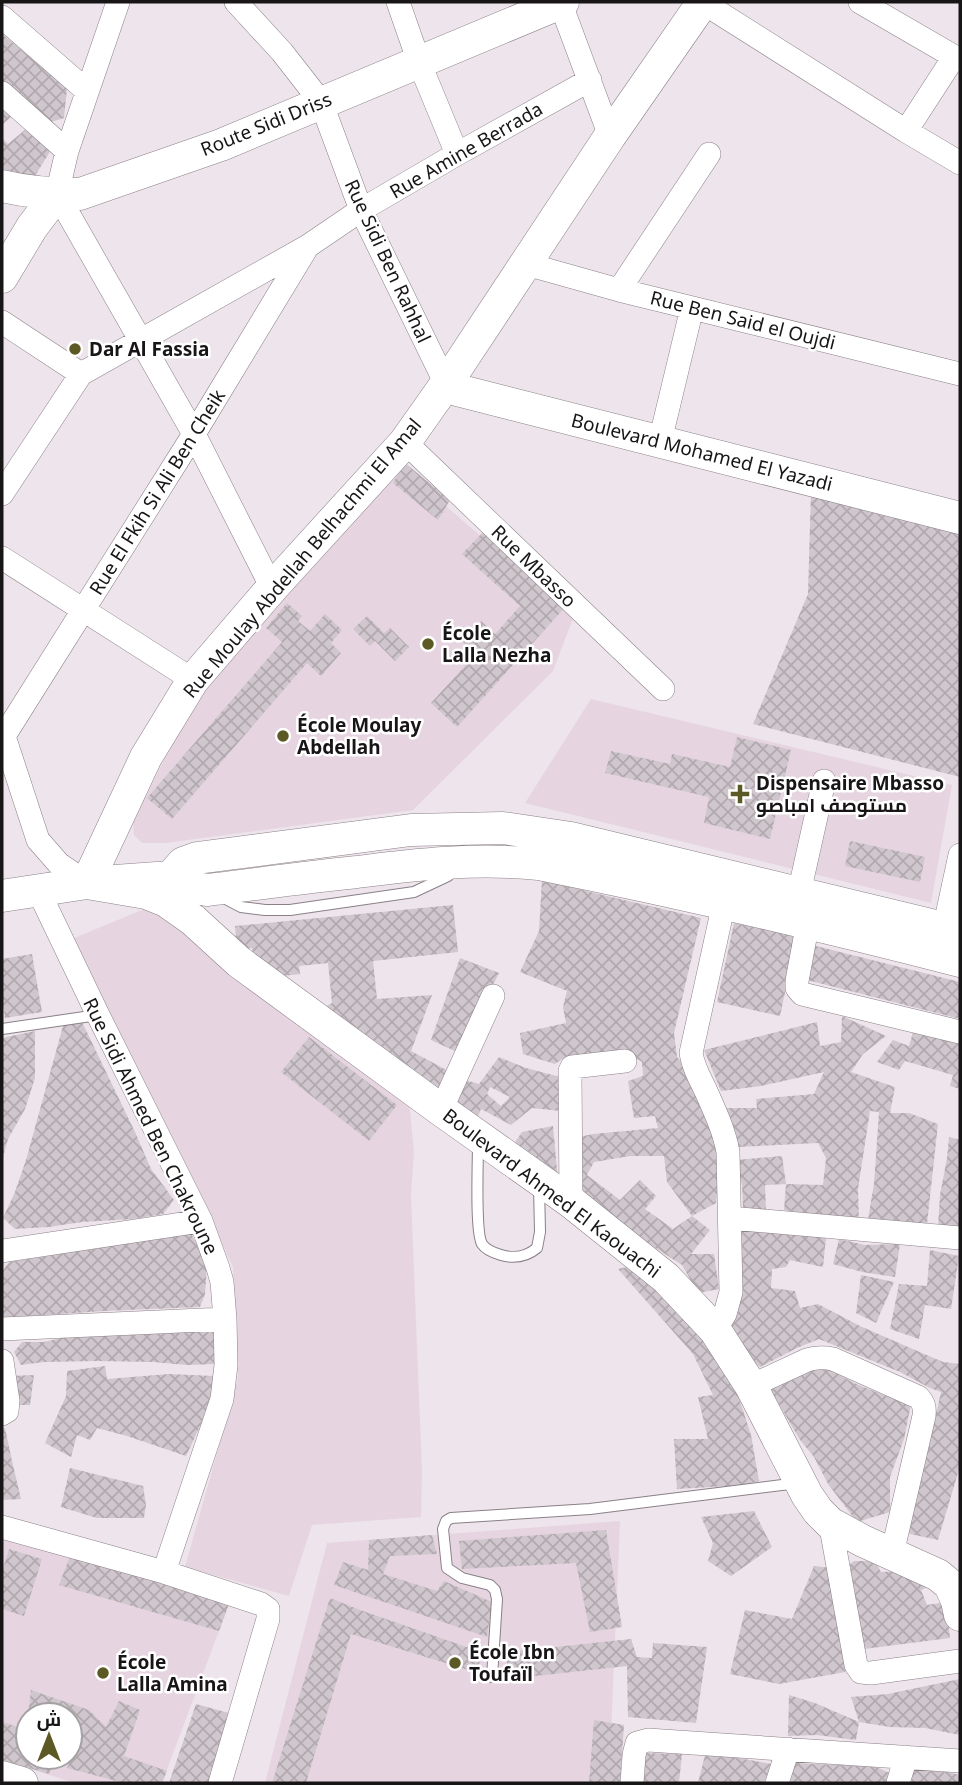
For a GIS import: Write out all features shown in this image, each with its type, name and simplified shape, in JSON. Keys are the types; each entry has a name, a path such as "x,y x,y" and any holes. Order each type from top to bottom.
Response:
{"street":[{"path":"4,269 57,194 66,151 118,2"},
{"name":"Rue Sidi Ben Rahhal","path":"236,2 282,52 321,102 361,210 446,384"},
{"path":"398,2 419,62 457,154"},
{"path":"561,2 610,136"},
{"name":"Route Sidi Driss","path":"2,186 16,190 80,194 221,145 561,2"},
{"path":"702,2 960,163"},
{"name":"Rue Moulay Abdellah Belhachmi El Amal","path":"87,883 146,757 193,680 272,588 405,442 702,2"},
{"path":"860,2 957,58 906,131"},
{"path":"2,17 87,91"},
{"name":"Rue Amine Berrada","path":"81,374 308,246 361,210 590,80"},
{"path":"2,93 66,151"},
{"path":"619,290 709,154"},
{"path":"57,194 194,434 272,588"},
{"name":"Rue El Fkih Si Ali Ben Cheik","path":"3,733 194,434 308,246"},
{"name":"Rue Ben Said el Oujdi","path":"526,264 619,290 960,374"},
{"path":"660,441 692,308"},
{"path":"2,322 81,374 2,494"},
{"name":"Boulevard Mohamed El Yazadi","path":"446,384 457,390 960,518"},
{"name":"Rue Mbasso","path":"405,442 663,689"},
{"path":"2,558 193,680"},
{"path":"3,733 38,840 59,864 87,883"},
{"path":"824,781 804,908 797,988 802,994 960,1032"},
{"path":"171,877 183,863 197,858 411,830 503,828 571,838 804,908 960,961"},
{"path":"2,896 87,883 171,877 191,887 207,890 400,866 460,861 510,861 539,864 724,903 804,908 952,930 960,855"},
{"name":"Boulevard Ahmed El Kaouachi","path":"87,883 146,893 166,901 193,920 239,962 571,1202 666,1278 715,1329 751,1386 800,1483 818,1511 830,1522 863,1541 938,1575 950,1586 960,1615"},
{"name":"Rue Sidi Ahmed Ben Chakroune","path":"38,890 201,1221 222,1282 226,1365 222,1399 164,1572"},
{"path":"715,1329 725,1314 731,1292 729,1161 726,1141 692,1063 691,1053 724,903"},
{"path":"441,1110 493,996"},
{"path":"571,1202 570,1071 572,1067 625,1061"},
{"path":"730,1218 960,1238"},
{"path":"2,1251 201,1221"},
{"path":"2,1329 225,1319"},
{"path":"751,1386 807,1360 824,1357 922,1401 925,1408 892,1554"},
{"path":"2,1361 8,1402 6,1411 2,1414"},
{"path":"830,1522 856,1665 861,1672 960,1661"},
{"path":"2,1527 164,1572 261,1604 268,1609 268,1619 220,1783"},
{"path":"632,1783 637,1743 648,1740 960,1761"},
{"path":"777,1783 788,1749"},
{"path":"898,1783 906,1757"}],"lane":[{"path":"2,1029 98,1015"},
{"path":"478,1136 478,1224 482,1244 492,1253 506,1257 526,1256 537,1248 540,1231 539,1180"},
{"path":"492,1677 497,1599 495,1590 490,1585 462,1578 447,1569 443,1529 446,1521 451,1518 590,1509 800,1483"}],"shaded area":[{"path":"399,466 574,616 553,671 413,810 165,843 142,843 134,835 133,822 191,706 262,614"},
{"name":"Dispensaire Mbasso مستوصف امباصو","path":"591,699 952,785 931,903 525,803"},
{"path":"149,907 409,1101 414,1152 411,1195 422,1471 421,1517 312,1525 289,1596 185,1567 238,1378 233,1267 72,939"},
{"name":"École Ibn Toufaïl","path":"620,1521 609,1783 265,1783 327,1543"},
{"name":"École Lalla Amina","path":"2,1535 229,1604 162,1783 75,1783 37,1771 84,1771 84,1701 14,1701 14,1764 2,1760"}],"building":[{"path":"2,34 67,88 64,118 51,122 2,84"},
{"path":"2,108 11,117 2,125"},
{"path":"26,129 51,150 33,179 2,173 2,138 8,144"},
{"path":"405,463 450,500 438,520 393,483"},
{"path":"811,492 960,530 960,777 753,724 808,594"},
{"path":"484,531 567,605 457,727 431,703 476,654 463,642 481,621 495,634 520,606 462,554"},
{"path":"287,603 302,616 298,621 310,631 325,614 342,630 331,643 341,653 321,676 307,663 172,819 147,798 282,642 266,628"},
{"path":"367,616 384,633 390,628 409,647 395,661 375,641 370,646 353,629"},
{"path":"737,737 791,750 770,839 704,823 709,797 605,773 611,751 670,764 672,754 730,767"},
{"path":"850,841 925,857 920,882 845,866"},
{"path":"542,879 701,918 674,1033 677,1057 688,1069 705,1106 720,1161 716,1203 692,1216 710,1230 691,1254 714,1254 719,1289 698,1293 682,1265 572,1190 574,1138 658,1128 655,1116 634,1118 628,1081 643,1076 642,1062 625,1051 567,1056 555,1064 523,1054 520,1033 566,1023 563,1007 567,991 520,972 539,931","holes":["630,1156 664,1156 667,1182 692,1216 673,1229 645,1209 656,1196 640,1180 620,1200 587,1175 594,1162"]},
{"path":"453,905 458,952 373,961 377,999 432,995 411,1051 454,1074 440,1098 323,1008 332,1003 328,963 299,966 300,974 273,977 255,969 252,948 237,949 235,926"},
{"path":"734,923 797,936 780,1016 717,1002"},
{"path":"812,945 960,982 960,1019 803,979"},
{"path":"32,954 42,1012 5,1018 2,959"},
{"path":"460,958 499,973 459,1053 431,1040"},
{"path":"842,1016 886,1036 863,1054 851,1072 895,1087 890,1113 909,1113 938,1124 927,1224 868,1219 874,1184 879,1112 870,1111 858,1189 859,1223 784,1210 786,1184 823,1185 826,1158 818,1143 738,1147 721,1108 757,1108 756,1099 814,1094 824,1072 761,1086 721,1091 704,1050 817,1022 820,1046 841,1042"},
{"path":"82,1022 151,1169 174,1200 163,1214 15,1229 3,1218 26,1160 63,1026"},
{"path":"914,1029 960,1043 960,1089 950,1086 953,1075 905,1061 899,1070 877,1062 893,1040 909,1046"},
{"path":"35,1031 35,1078 25,1109 8,1139 2,1161 2,1038"},
{"path":"309,1037 397,1105 369,1141 281,1072"},
{"path":"499,1057 526,1068 564,1078 560,1111 532,1108 511,1125 481,1109 475,1124 452,1108 465,1080 479,1084","holes":["490,1087 510,1097 501,1106 487,1094"]},
{"path":"553,1126 558,1181 511,1148 522,1132"},
{"path":"949,1137 960,1140 960,1228 938,1227"},
{"path":"782,1156 786,1184 765,1185 766,1211 743,1208 742,1185 736,1160"},
{"path":"736,1230 826,1237 823,1267 790,1260 786,1267 772,1269 771,1288 795,1291 800,1308 818,1304 860,1326 943,1362 960,1364 960,1466 938,1540 901,1532 941,1392 819,1339 760,1367 740,1350 730,1325"},
{"path":"190,1231 207,1265 205,1294 200,1307 2,1318 2,1272 9,1262"},
{"path":"839,1239 865,1245 900,1244 895,1277 833,1264"},
{"path":"930,1250 959,1256 951,1309 925,1305 919,1339 890,1329 899,1284 927,1286"},
{"path":"640,1264 712,1341 737,1392 751,1435 759,1481 744,1485 677,1489 674,1439 708,1439 698,1397 713,1395 693,1354 618,1269"},
{"path":"861,1275 894,1282 876,1323 856,1313"},
{"path":"217,1330 215,1364 97,1361 21,1365 14,1352 22,1342 44,1342 70,1336"},
{"path":"105,1366 107,1379 169,1374 214,1376 212,1401 186,1456 97,1428 90,1440 77,1435 71,1457 45,1443 66,1396 67,1371"},
{"path":"825,1367 854,1383 911,1404 904,1439 890,1477 890,1512 857,1522 828,1484 814,1457 800,1440 770,1389 802,1372"},
{"path":"34,1375 30,1405 15,1405 9,1376"},
{"path":"5,1428 21,1499 2,1500 2,1429"},
{"path":"70,1468 143,1486 146,1505 144,1518 97,1518 61,1507"},
{"path":"754,1511 772,1547 731,1576 708,1561 713,1543 701,1517"},
{"path":"606,1530 622,1627 590,1632 576,1563 462,1569 459,1541"},
{"path":"432,1535 437,1554 390,1556 383,1574 437,1591 444,1581 492,1602 487,1637 334,1585 343,1562 368,1570 369,1540"},
{"path":"9,1549 42,1559 24,1616 2,1609 2,1572"},
{"path":"70,1556 229,1604 219,1631 59,1585"},
{"path":"854,1561 875,1561 881,1572 911,1571 928,1587 921,1590 927,1605 946,1602 950,1638 864,1649 844,1569"},
{"path":"814,1566 832,1568 845,1672 779,1684 730,1674 745,1610 792,1619"},
{"path":"330,1598 481,1652 478,1673 351,1634 306,1783 272,1783"},
{"path":"631,1639 637,1657 652,1658 653,1643 707,1647 696,1723 628,1717 627,1666 507,1679 507,1652"},
{"path":"960,1679 960,1735 925,1728 890,1727 859,1722 851,1697 888,1694"},
{"path":"31,1690 63,1701 30,1701"},
{"path":"789,1695 859,1722 856,1740 817,1735 788,1736"},
{"path":"119,1701 140,1710 124,1756 167,1771 162,1783 124,1783 78,1771 84,1771 84,1708 106,1727"},
{"path":"196,1704 236,1715 214,1783 169,1783"},
{"path":"594,1720 624,1725 620,1783 589,1783"},
{"path":"2,1722 14,1726 14,1764 2,1760"},
{"path":"643,1753 682,1754 679,1783 643,1783"},
{"path":"705,1755 771,1764 764,1783 698,1783"},
{"path":"795,1763 871,1765 890,1773 888,1783 790,1783"},
{"path":"914,1768 960,1775 960,1783 911,1783"}],"place":[{"name":"Dar Al Fassia","path":"75,349"},
{"name":"École Lalla Nezha","path":"428,644"},
{"name":"École Moulay Abdellah","path":"283,736"},
{"name":"Dispensaire Mbasso مستوصف امباصو","path":"740,794"},
{"name":"École Ibn Toufaïl","path":"455,1663"},
{"name":"École Lalla Amina","path":"103,1673"}]}
